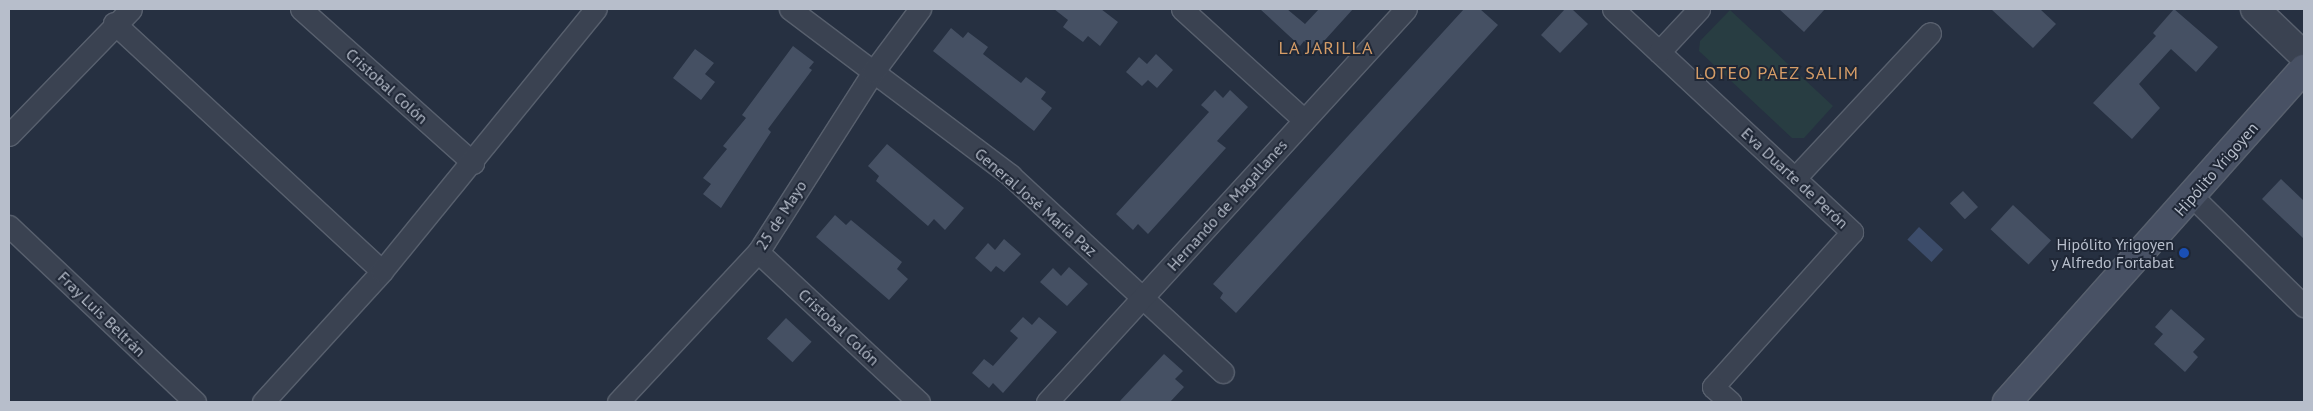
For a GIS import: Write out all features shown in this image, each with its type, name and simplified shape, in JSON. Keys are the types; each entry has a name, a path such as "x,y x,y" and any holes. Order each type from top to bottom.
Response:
{"main road":[{"name":"Hipólito Yrigoyen","path":"2007,402 2193,197 2304,69"}],"street":[{"path":"9,135 114,23 130,9"},
{"name":"Cristobal Colón","path":"301,9 473,163"},
{"path":"262,402 382,271 473,163 596,9"},
{"name":"General José María Paz","path":"790,9 1010,176 1223,372"},
{"name":"25 de Mayo","path":"618,402 758,252 873,72 920,9"},
{"path":"1182,9 1304,120"},
{"name":"Hernando de Magallanes","path":"1047,402 1406,9"},
{"name":"Eva Duarte de Perón","path":"1613,9 1852,232 1713,387 1730,402"},
{"path":"1659,52 1699,9"},
{"path":"2255,9 2304,56"},
{"path":"114,23 382,271"},
{"path":"1795,178 1930,32"},
{"path":"2193,197 2304,306"},
{"name":"Fray Luis Beltrán","path":"9,226 195,402"},
{"name":"Cristobal Colón","path":"758,252 919,402"}],"green space":[{"path":"1730,10 1833,106 1804,138 1792,138 1699,51 1700,41"}],"water":[{"path":"1919,227 1943,250 1932,262 1907,239"}],"building":[{"path":"1054,9 1101,9 1118,22 1100,46 1088,36 1083,42 1063,27 1068,20"},
{"path":"1260,9 1287,9 1305,24 1319,9 1353,9 1315,51 1304,41 1300,46"},
{"path":"1464,9 1480,9 1498,25 1236,313 1220,298 1223,293 1213,284"},
{"path":"1565,9 1572,9 1588,24 1560,53 1541,35"},
{"path":"1779,9 1825,9 1804,32"},
{"path":"1991,9 2040,9 2056,24 2033,48"},
{"path":"2174,9 2218,47 2196,72 2171,49 2139,84 2160,108 2132,139 2093,103 2156,36 2153,33"},
{"path":"951,28 963,38 968,32 988,47 983,54 1021,83 1026,77 1046,92 1041,99 1052,108 1034,131 933,51"},
{"path":"793,46 814,62 809,68 812,70 768,129 771,132 721,208 703,194 711,184 703,178 727,149 723,146 746,118 742,115"},
{"path":"695,49 714,63 705,74 715,82 701,100 673,78"},
{"path":"1156,54 1173,70 1157,88 1148,80 1142,86 1126,72 1139,57 1147,64"},
{"path":"1215,90 1223,98 1230,90 1248,107 1217,141 1226,148 1148,234 1138,224 1133,230 1116,214 1209,112 1201,105"},
{"path":"887,144 964,208 945,230 934,219 928,226 876,181 879,176 868,166"},
{"path":"2281,179 2304,201 2304,239 2262,199"},
{"path":"1963,191 1978,207 1965,219 1950,203"},
{"path":"2013,205 2051,240 2029,265 1990,229"},
{"path":"835,215 846,225 851,220 902,262 897,269 908,279 889,300 816,237"},
{"path":"1004,239 1021,254 1004,272 996,266 991,272 975,258 988,243 995,250"},
{"path":"1069,267 1088,284 1067,306 1040,282 1053,268 1061,276"},
{"path":"2171,309 2205,339 2193,352 2198,357 2185,372 2154,344 2163,334 2155,327"},
{"path":"1023,317 1032,325 1039,317 1057,332 1003,393 993,383 989,388 972,373 984,359 993,366 1018,338 1010,331"},
{"path":"786,318 812,342 793,362 767,338"},
{"path":"1164,354 1183,371 1175,379 1184,387 1170,402 1119,402"}],"place":[{"name":"Hipólito Yrigoyen y Alfredo Fortabat","path":"2184,253"}],"district":[{"name":"LA JARILLA","path":"1326,48"},
{"name":"LOTEO PAEZ SALIM","path":"1777,73"}]}
